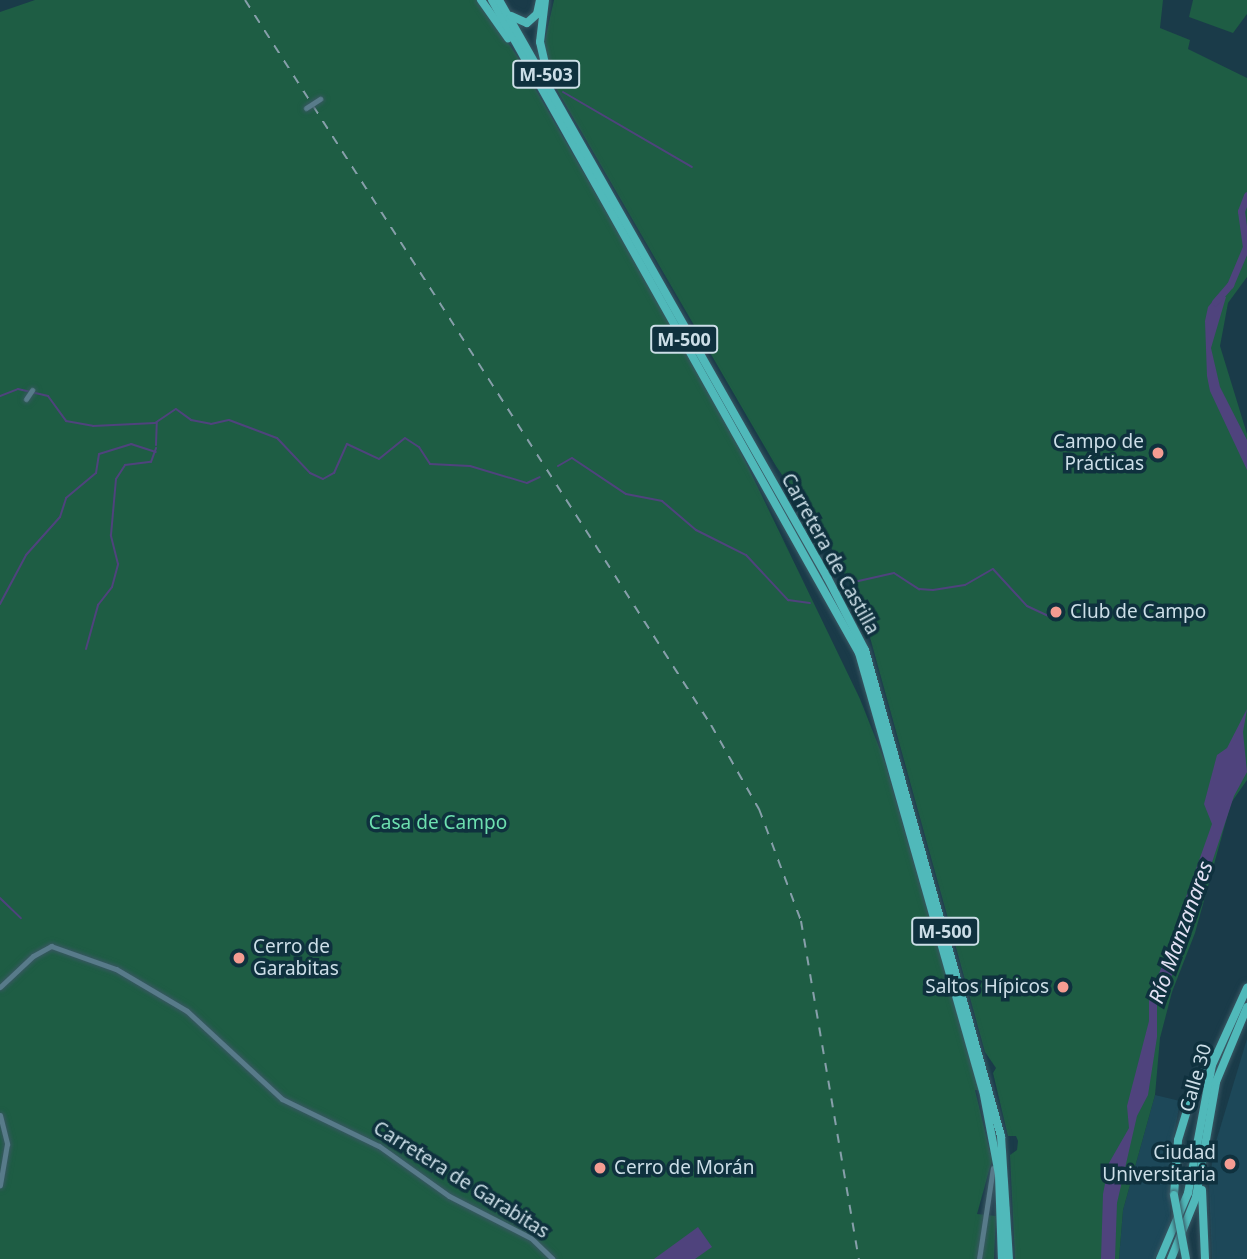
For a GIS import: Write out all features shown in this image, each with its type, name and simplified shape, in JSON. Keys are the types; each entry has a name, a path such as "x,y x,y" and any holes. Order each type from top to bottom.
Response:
{"highway":[{"name":"M-500","path":"481,0 547,98"},
{"name":"Carretera de Castilla","path":"492,0 824,578"},
{"name":"M-500","path":"500,0 522,23 532,19 542,0"},
{"name":"Carretera de Castilla","path":"500,0 843,612 876,683 989,1088 1004,1152 1009,1259"},
{"name":"M-503","path":"542,0 541,60 574,131"},
{"name":"Carretera de Castilla","path":"843,612 869,683 976,1066 992,1132 1001,1200 1000,1259"},
{"name":"Calle 30","path":"1160,1259 1184,1209 1203,1102 1221,1043 1247,988"},
{"name":"Calle 30","path":"1171,1259 1196,1197 1206,1128 1221,1065 1247,1007"},
{"path":"1186,1259 1174,1195 1175,1158 1185,1115 1221,1043"},
{"path":"1205,1259 1201,1198 1206,1128"}],"street":[{"path":"305,109 320,99"},
{"path":"26,399 33,390"},
{"name":"Carretera de Garabitas","path":"0,987 33,956 51,946 145,984 187,1011 282,1099 379,1146 449,1196 531,1238 552,1259"},
{"path":"0,1115 6,1144 0,1185"},
{"path":"979,1259 993,1168"}],"shaded area":[{"name":"Ciudad Universitaria","path":"1247,1039 1247,1259 1212,1259 1209,1183 1215,1145"},
{"path":"1155,1095 1180,1101 1170,1158 1170,1233 1155,1259 1119,1259 1123,1210"}],"green space":[{"name":"Casa de Campo","path":"35,0 478,0 518,57 523,68 520,72 528,76 721,411 860,699 885,762 979,1090 975,1090 992,1160 977,1214 996,1216 994,1259 0,1259 0,12"},
{"name":"Club de Campo","path":"554,0 1163,0 1160,28 1190,40 1188,49 1247,78 1247,277 1228,303 1220,346 1247,434 1247,780 1231,803 1195,933 1172,992 1160,1038 1155,1095 1123,1210 1119,1259 1015,1259 1010,1155 1017,1150 1018,1141 1016,1136 1008,1136 993,1073 996,1068 985,1052 856,587 850,585 830,545 776,466 553,83 544,44"},
{"path":"1193,0 1247,0 1247,14 1233,33 1189,17"}],"water":[{"path":"1218,295 1226,297 1211,348 1220,387 1247,440 1247,470 1210,391 1207,376 1205,321 1208,307"},
{"path":"1247,709 1243,732 1247,772 1234,796 1179,962 1157,1003 1157,1037 1148,1095 1137,1116 1117,1203 1115,1259 1101,1259 1103,1194 1109,1163 1129,1128 1127,1106 1149,1021 1149,999 1178,925 1171,948 1179,938 1185,900 1212,824 1204,804 1217,755 1227,748"},
{"path":"698,1227 712,1247 695,1259 654,1259"}],"waterway":[{"path":"563,92 692,167"},
{"name":"Río Manzanares","path":"1215,302 1230,285 1246,247 1241,211 1247,195"},
{"path":"0,396 18,389 48,396 66,421 93,426 155,423 176,409 191,420 211,424 229,420 277,438 310,473 323,479 334,473 347,444 379,459 405,438 419,447 430,464 470,466 527,483 540,477"},
{"path":"156,445 157,422"},
{"path":"0,604 26,555 60,517 66,498 96,473 99,454 131,444 156,452"},
{"path":"86,649 98,605 112,587 118,564 111,535 116,479 125,465 151,462 156,448"},
{"path":"558,466 572,458 626,494 662,501 696,530 746,555 788,600 810,603"},
{"path":"854,582 894,573 919,589 933,590 965,585 993,569 1027,606 1048,616"},
{"path":"0,898 21,918"}],"railway":[{"path":"245,0 711,725 759,809 801,921 859,1259"}],"place":[{"name":"Campo de Prácticas","path":"1158,453"},
{"name":"Club de Campo","path":"1056,612"},
{"name":"Cerro de Garabitas","path":"239,958"},
{"name":"Saltos Hípicos","path":"1063,987"},
{"name":"Ciudad Universitaria","path":"1230,1164"},
{"name":"Cerro de Morán","path":"600,1168"}]}
